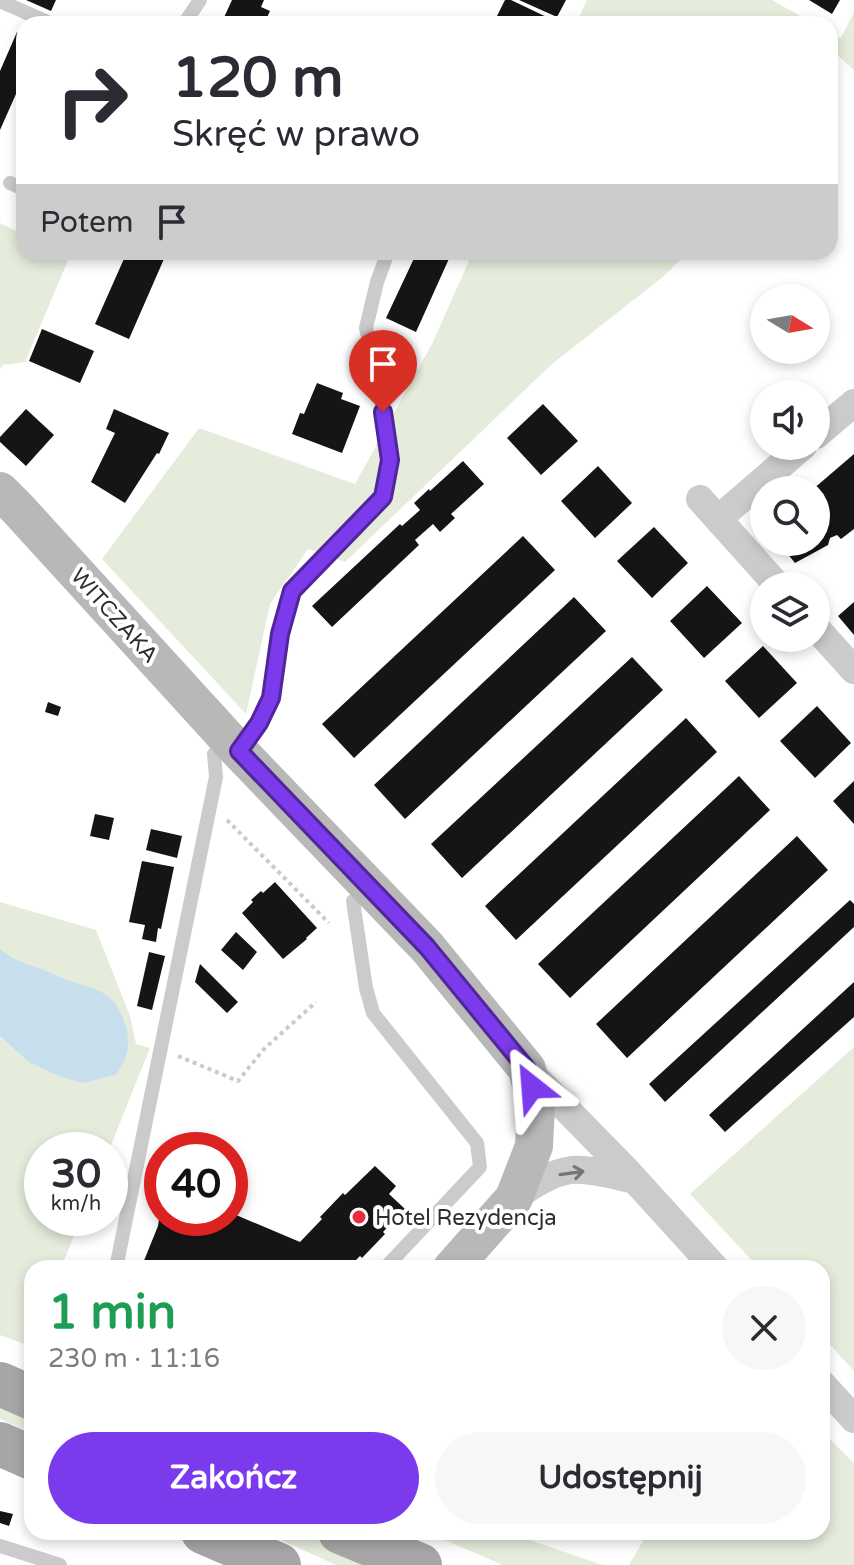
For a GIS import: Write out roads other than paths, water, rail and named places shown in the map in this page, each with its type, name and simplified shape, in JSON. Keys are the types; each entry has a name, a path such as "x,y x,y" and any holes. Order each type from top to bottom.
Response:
{"main road":[{"path":"0,1384 24,1394"},
{"path":"0,1444 24,1454"},
{"path":"221,1540 279,1565"},
{"path":"359,1540 420,1565"}],"street":[{"path":"830,423 854,403"},
{"path":"765,572 709,509 782,460"},
{"name":"WITCZAKA","path":"6,502 361,894 427,947 527,1069"},
{"path":"830,643 854,670"},
{"path":"527,1069 708,1260"},
{"path":"514,1198 534,1146 536,1106 527,1069"},
{"path":"459,1260 514,1198 538,1181 571,1170 635,1180"},
{"path":"830,1393 854,1419"},
{"path":"393,1540 428,1565"}],"lane":[{"path":"0,1 34,16"},
{"path":"118,1260 216,777 227,748 259,723 271,698 280,634 292,591 383,497 390,460 380,389 366,328 385,260"},
{"path":"361,894 366,988 373,1013 477,1143 480,1167 393,1260"},
{"path":"0,1546 60,1565"}],"water":[{"path":"0,949 15,959 97,990 111,999 122,1015 128,1040 126,1057 117,1074 84,1083 61,1077 29,1062 0,1036"}],"place":[{"name":"Hotel Rezydencja","path":"359,1217"}]}
